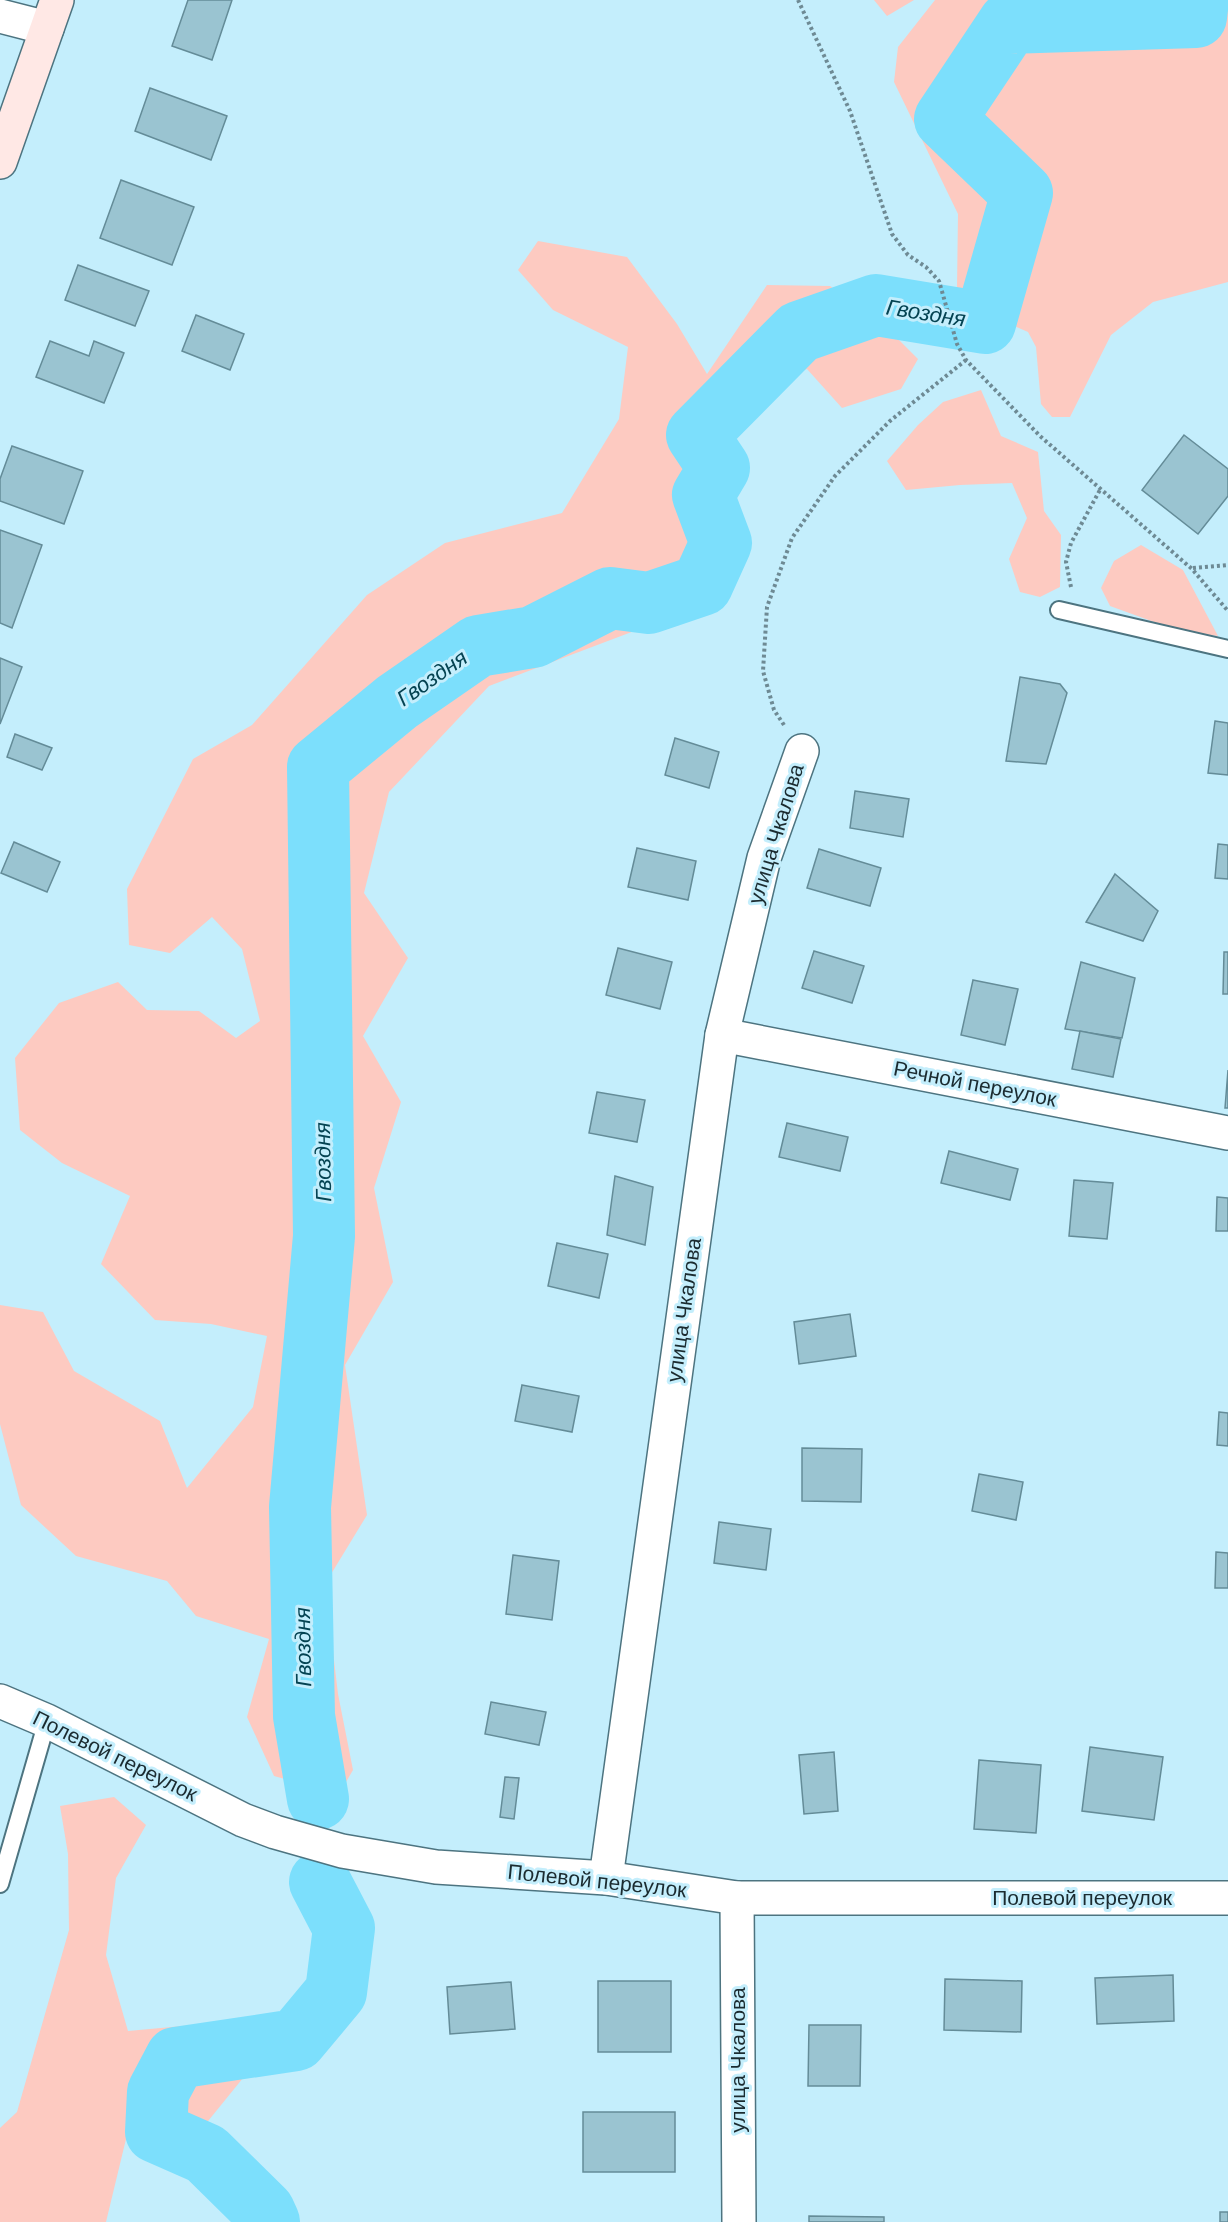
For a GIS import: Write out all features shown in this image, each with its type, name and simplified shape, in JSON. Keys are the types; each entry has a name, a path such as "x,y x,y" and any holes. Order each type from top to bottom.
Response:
{"main road":[{"path":"0,162 52,14"}],"street":[{"path":"0,16 52,14"},
{"name":"улица Чкалова","path":"606,1878 722,1035 764,858 802,751"},
{"name":"Речной переулок","path":"722,1035 1228,1133"},
{"name":"Полевой переулок","path":"0,1701 47,1721 243,1820 275,1832 342,1851 436,1867 606,1878 737,1898 1228,1898"},
{"name":"улица Чкалова","path":"737,1898 740,2222"}],"lane":[{"path":"1059,610 1228,649"},
{"path":"0,1884 47,1721"}],"path":[{"path":"798,0 850,111 892,234 908,255 926,267 939,281 957,344 966,360 1040,436 1192,568 1228,611"},
{"path":"802,751 774,710 763,671 767,607 792,538 835,476 890,421 966,360"},
{"path":"1076,614 1066,562 1071,543 1101,489"},
{"path":"1192,568 1228,565"}],"shaded area":[{"path":"874,0 914,0 887,16"},
{"path":"935,0 1111,0 1133,4 1136,0 1210,0 1210,2 1228,7 1228,282 1153,302 1111,335 1070,417 1052,417 1041,404 1036,347 1028,332 965,304 957,288 958,214 894,82 898,47"},
{"path":"538,241 627,257 677,324 707,374 767,285 830,286 879,320 918,359 901,389 842,408 807,369 754,388 716,431 743,565 666,619 489,686 389,792 364,893 408,958 363,1036 401,1102 374,1188 393,1282 345,1365 367,1515 325,1584 338,1694 353,1770 339,1794 274,1776 247,1717 269,1639 196,1616 167,1581 76,1556 21,1505 0,1424 0,1305 43,1312 74,1371 160,1421 187,1488 253,1407 267,1336 211,1324 155,1320 101,1264 130,1196 62,1163 20,1130 15,1058 59,1003 118,982 147,1010 199,1011 236,1038 260,1021 242,949 212,917 170,953 129,945 127,889 193,759 252,725 367,595 445,543 562,513 619,419 628,347 553,310 518,270"},
{"path":"981,390 1001,436 1038,452 1044,511 1061,535 1060,587 1040,597 1020,592 1009,559 1027,518 1012,483 906,490 887,461 918,425 943,402"},
{"path":"1141,545 1183,570 1218,636 1179,631 1110,606 1101,588 1114,561"},
{"path":"114,1797 146,1825 116,1878 106,1955 128,2031 215,2023 243,2078 204,2126 126,2139 106,2222 0,2222 0,2128 17,2112 69,1930 68,1854 60,1806"}],"building":[{"path":"188,0 232,0 212,60 172,46"},
{"path":"150,88 227,116 211,160 135,131"},
{"path":"121,180 194,207 172,265 100,238"},
{"path":"78,265 149,291 135,326 65,300"},
{"path":"196,315 244,334 230,370 182,351"},
{"path":"50,341 89,356 94,341 124,353 104,403 36,377"},
{"path":"1184,435 1228,469 1228,496 1198,534 1142,490"},
{"path":"12,446 83,471 64,524 0,501 0,479"},
{"path":"0,530 42,545 12,628 0,623"},
{"path":"0,658 22,667 0,724"},
{"path":"1020,677 1060,684 1067,693 1046,764 1006,761"},
{"path":"1215,721 1228,723 1228,775 1208,773"},
{"path":"15,734 52,748 42,770 7,757"},
{"path":"675,738 719,752 709,788 665,775"},
{"path":"855,791 909,799 903,837 850,828"},
{"path":"14,842 60,862 47,892 1,873"},
{"path":"1218,844 1228,845 1228,879 1215,878"},
{"path":"637,848 696,861 688,900 628,887"},
{"path":"819,849 881,868 870,906 807,888"},
{"path":"1115,874 1158,911 1143,941 1086,922"},
{"path":"618,948 672,962 660,1009 606,995"},
{"path":"814,951 864,966 852,1003 802,988"},
{"path":"1224,952 1228,952 1228,994 1223,994"},
{"path":"1081,962 1135,978 1122,1038 1065,1029"},
{"path":"973,980 1018,989 1005,1045 961,1035"},
{"path":"1080,1031 1121,1039 1113,1077 1072,1069"},
{"path":"1228,1070 1228,1108 1225,1108"},
{"path":"597,1092 645,1100 637,1142 589,1133"},
{"path":"787,1123 848,1137 840,1171 779,1157"},
{"path":"949,1151 1018,1169 1010,1200 941,1183"},
{"path":"615,1176 653,1187 645,1245 607,1235"},
{"path":"1074,1180 1113,1183 1107,1239 1069,1236"},
{"path":"1217,1197 1228,1198 1228,1231 1216,1231"},
{"path":"557,1243 608,1254 599,1298 548,1286"},
{"path":"850,1314 856,1356 799,1364 794,1322"},
{"path":"522,1385 579,1396 572,1432 515,1421"},
{"path":"1219,1412 1228,1413 1228,1446 1217,1445"},
{"path":"802,1448 862,1449 861,1502 802,1501"},
{"path":"979,1474 1023,1482 1016,1520 972,1511"},
{"path":"719,1522 771,1529 766,1570 714,1563"},
{"path":"1216,1552 1228,1553 1228,1588 1215,1588"},
{"path":"513,1555 559,1561 552,1620 506,1614"},
{"path":"491,1702 546,1712 539,1745 485,1734"},
{"path":"1090,1747 1163,1757 1154,1820 1082,1811"},
{"path":"834,1752 838,1811 804,1814 799,1755"},
{"path":"979,1760 1041,1765 1036,1833 974,1829"},
{"path":"505,1777 519,1778 514,1819 500,1817"},
{"path":"1173,1975 1174,2021 1097,2024 1095,1978"},
{"path":"945,1979 1022,1981 1021,2032 944,2030"},
{"path":"598,1981 671,1981 671,2052 598,2052"},
{"path":"511,1982 515,2029 450,2034 447,1987"},
{"path":"809,2025 861,2025 860,2086 808,2086"},
{"path":"583,2112 675,2112 675,2172 583,2172"},
{"path":"1220,2212 1228,2212 1228,2222 1220,2222"},
{"path":"809,2216 884,2217 884,2222 809,2222"}],"waterway":[{"name":"Гвоздня","path":"318,1799 304,1716 300,1507 324,1236 318,767 397,702 478,646 533,637 610,598 649,603 702,585 721,543 703,495 719,468 697,435 799,332 876,305 985,323 1022,193 945,119 1009,23 1196,17 1198,0"},
{"name":"Гвоздня","path":"269,2222 264,2211 206,2154 156,2132 158,2092 176,2058 296,2040 336,1992 344,1928 320,1882"}]}
